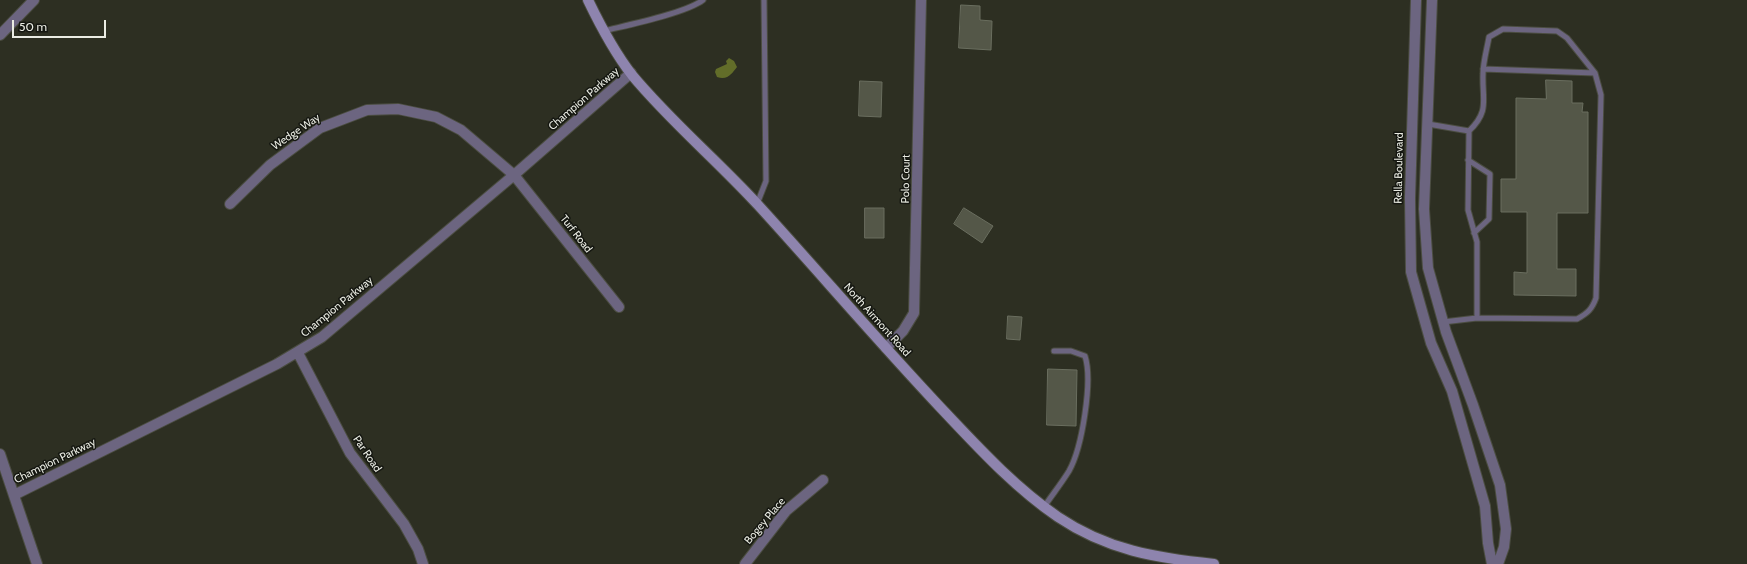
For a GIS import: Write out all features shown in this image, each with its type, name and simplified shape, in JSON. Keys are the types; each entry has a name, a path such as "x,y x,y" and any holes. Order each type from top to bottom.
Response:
{"street":[{"path":"0,35 34,0"},
{"name":"North Airmont Road","path":"588,0 604,31 631,73 681,127 757,204 886,348 1005,475 1044,507 1088,535 1114,546 1159,561 1214,564"},
{"name":"Polo Court","path":"886,348 903,331 914,312 921,0"},
{"name":"Rella Boulevard","path":"1416,0 1410,198 1411,272 1431,343 1452,391 1485,506 1488,543 1492,564"},
{"path":"1432,0 1424,209 1428,271 1443,322 1500,485 1506,529 1504,548 1498,564"},
{"path":"1414,65 1430,66"},
{"name":"Champion Parkway","path":"14,495 298,353 322,337 514,175 631,73"},
{"name":"Wedge Way","path":"230,204 270,165 320,128 367,110 398,109 436,117 461,130 514,175"},
{"name":"Turf Road","path":"514,175 619,308"},
{"path":"1411,272 1428,271"},
{"name":"Par Road","path":"298,353 350,453 404,524 418,549 423,564"},
{"path":"1452,391 1466,385"},
{"path":"0,454 37,564"},
{"name":"Bogey Place","path":"745,564 786,512 823,480"}],"lane":[{"path":"604,31 660,16 698,4 703,0"},
{"path":"757,204 766,181 764,0"},
{"path":"1443,322 1477,318 1578,319 1588,313 1594,305 1596,298 1601,95 1595,73 1567,38 1558,31 1503,29 1489,37 1483,69 1483,110 1479,121 1469,131 1468,210 1478,242 1477,318"},
{"path":"1483,69 1595,73"},
{"path":"1428,124 1469,131"},
{"path":"1468,160 1490,174 1489,219 1474,233"},
{"path":"1044,507 1069,470 1081,438 1087,383 1085,356 1071,350 1054,351"}],"shaded area":[{"path":"729,58 734,61 737,67 727,77 717,77 715,72 716,69 727,64 726,61"}],"building":[{"path":"961,5 980,6 980,20 992,21 991,50 959,48"},
{"path":"1546,80 1572,81 1572,103 1583,103 1582,112 1588,112 1588,213 1557,213 1557,269 1576,269 1576,296 1514,295 1514,272 1527,273 1527,212 1501,212 1501,179 1516,179 1516,98 1546,99"},
{"path":"860,81 882,82 881,117 859,116"},
{"path":"865,208 884,208 884,238 865,238"},
{"path":"964,208 993,226 982,243 954,224"},
{"path":"1008,316 1022,317 1020,340 1007,339"},
{"path":"1048,369 1077,370 1076,426 1047,425"}]}
